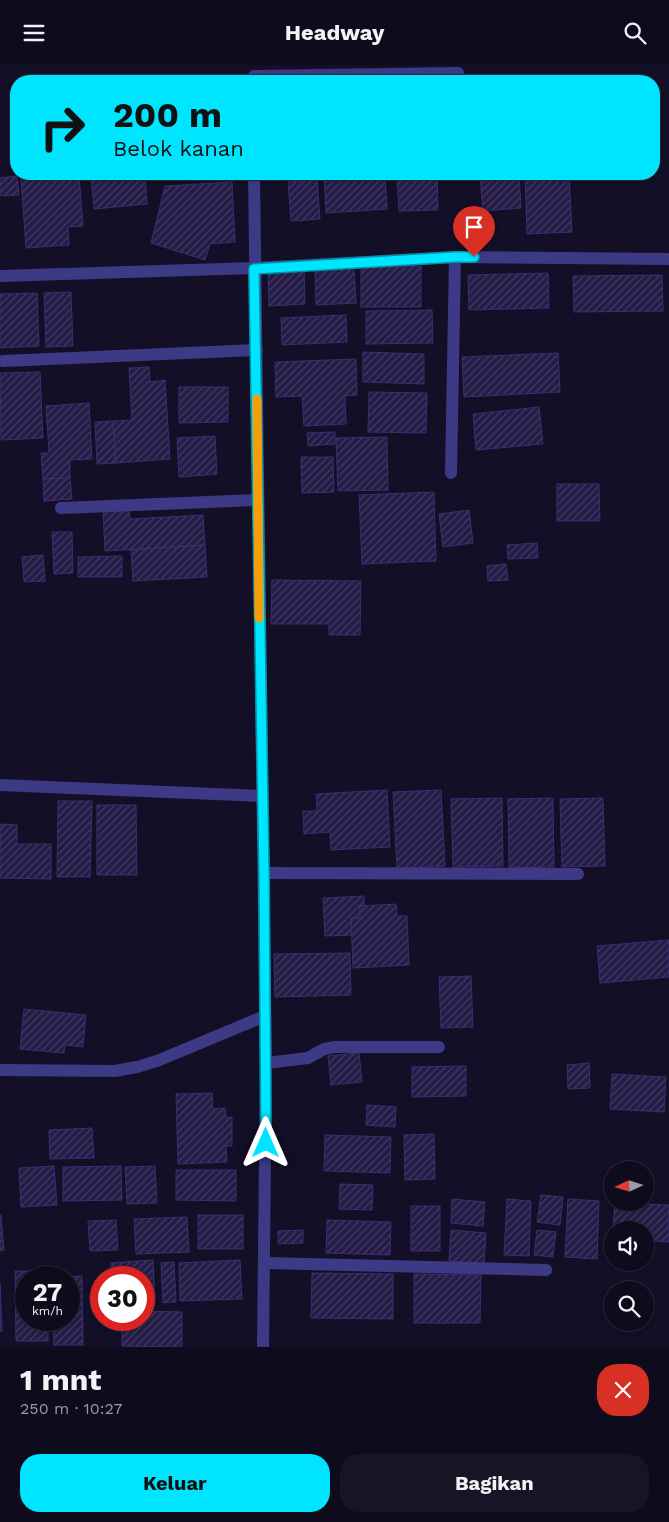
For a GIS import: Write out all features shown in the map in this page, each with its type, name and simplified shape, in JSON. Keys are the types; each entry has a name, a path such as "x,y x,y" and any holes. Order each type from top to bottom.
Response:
{"street":[{"path":"254,74 458,73"},
{"path":"254,180 266,1031 263,1347"},
{"path":"451,473 455,257"},
{"path":"0,276 254,269 455,257 669,259"},
{"path":"3,361 257,351"},
{"path":"61,508 258,500"},
{"path":"0,785 262,796"},
{"path":"264,873 578,874"},
{"path":"0,1069 115,1071 137,1067 157,1061 265,1016"},
{"path":"266,1059 308,1058 324,1049 334,1047 439,1047"},
{"path":"265,1263 546,1270"}],"building":[{"path":"10,177 10,180 17,180 19,195 0,196 0,178"},
{"path":"21,180 79,180 83,226 68,227 69,245 26,248"},
{"path":"92,180 145,180 147,204 94,209"},
{"path":"317,180 320,219 291,221 288,182"},
{"path":"324,180 385,180 387,209 326,213"},
{"path":"397,180 437,180 438,210 399,211"},
{"path":"480,180 519,180 521,208 483,211"},
{"path":"525,180 569,180 572,232 527,234"},
{"path":"232,182 235,242 210,244 205,260 151,243 165,186"},
{"path":"361,266 421,266 421,307 361,307"},
{"path":"304,268 305,304 269,306 268,270"},
{"path":"354,268 356,303 316,305 315,270"},
{"path":"548,273 549,308 469,310 468,275"},
{"path":"662,275 663,311 574,312 573,276"},
{"path":"71,292 73,346 46,347 44,293"},
{"path":"37,293 39,346 0,348 0,294"},
{"path":"432,310 433,343 366,344 366,311"},
{"path":"346,315 347,342 282,345 281,318"},
{"path":"363,352 424,354 424,384 363,382"},
{"path":"558,353 560,392 464,397 462,357"},
{"path":"356,359 357,395 345,396 346,424 304,426 302,396 276,397 275,362"},
{"path":"149,367 150,382 165,380 170,459 116,463 113,421 132,420 129,368"},
{"path":"40,372 43,438 1,440 0,373"},
{"path":"179,387 228,387 228,422 179,423"},
{"path":"369,392 427,393 426,433 368,432"},
{"path":"89,403 92,459 70,460 70,478 43,479 41,453 49,453 46,406"},
{"path":"539,407 543,444 476,450 473,414"},
{"path":"113,421 116,463 97,464 95,422"},
{"path":"335,432 335,444 308,446 307,433"},
{"path":"215,436 217,474 179,477 177,438"},
{"path":"387,437 388,490 338,491 336,438"},
{"path":"301,457 333,457 334,492 302,493"},
{"path":"70,478 72,499 44,501 43,479"},
{"path":"557,484 599,484 600,521 557,521"},
{"path":"434,492 436,561 362,564 359,495"},
{"path":"129,509 130,519 203,515 205,545 105,551 103,510"},
{"path":"469,510 473,543 443,547 439,514"},
{"path":"52,532 72,532 73,573 54,574"},
{"path":"537,543 538,558 508,559 507,545"},
{"path":"205,545 207,577 133,581 131,550"},
{"path":"43,555 45,581 24,582 22,557"},
{"path":"122,556 122,577 78,577 78,557"},
{"path":"506,564 508,580 488,581 487,566"},
{"path":"272,580 361,581 360,635 329,635 329,624 271,624"},
{"path":"387,790 390,847 331,850 330,832 304,834 303,811 317,811 316,794"},
{"path":"441,790 445,866 397,869 393,792"},
{"path":"502,798 503,866 453,867 451,799"},
{"path":"553,798 554,867 509,868 508,799"},
{"path":"603,798 605,866 562,867 560,799"},
{"path":"58,801 92,801 90,877 57,877"},
{"path":"97,805 136,805 137,875 97,875"},
{"path":"0,824 17,825 17,844 51,844 51,879 0,878"},
{"path":"364,896 364,906 360,906 360,918 351,918 352,935 325,936 323,898"},
{"path":"396,904 397,916 407,916 409,965 353,968 351,918 360,918 360,906"},
{"path":"669,940 669,977 600,983 597,946"},
{"path":"350,953 351,995 275,997 274,954"},
{"path":"471,976 473,1027 441,1028 439,977"},
{"path":"24,1009 86,1015 83,1047 65,1045 64,1053 20,1049"},
{"path":"359,1053 362,1082 331,1085 328,1056"},
{"path":"589,1063 590,1088 568,1089 567,1065"},
{"path":"466,1066 466,1096 412,1097 412,1067"},
{"path":"612,1074 666,1077 664,1112 610,1109"},
{"path":"212,1093 213,1109 225,1108 226,1118 232,1117 232,1146 226,1146 227,1162 178,1164 176,1094"},
{"path":"367,1105 396,1107 395,1127 366,1125"},
{"path":"92,1128 94,1158 50,1159 49,1130"},
{"path":"434,1134 435,1179 405,1180 404,1135"},
{"path":"325,1135 391,1137 390,1173 324,1171"},
{"path":"54,1166 57,1205 21,1207 19,1168"},
{"path":"121,1166 122,1200 63,1201 63,1167"},
{"path":"155,1166 157,1203 127,1204 125,1167"},
{"path":"176,1170 236,1170 236,1201 176,1200"},
{"path":"340,1184 373,1185 372,1210 339,1209"},
{"path":"541,1195 563,1197 560,1225 537,1222"},
{"path":"452,1199 485,1202 483,1226 451,1223"},
{"path":"507,1199 531,1201 529,1256 504,1255"},
{"path":"568,1199 599,1201 597,1259 565,1257"},
{"path":"654,1204 669,1205 669,1242 654,1241 654,1221 614,1221 614,1211 654,1211"},
{"path":"411,1206 440,1206 440,1251 411,1251"},
{"path":"0,1215 4,1250 0,1251"},
{"path":"198,1215 243,1215 243,1249 198,1249"},
{"path":"187,1217 189,1252 136,1254 134,1219"},
{"path":"116,1220 118,1250 90,1251 88,1221"},
{"path":"327,1220 391,1222 390,1255 326,1253"},
{"path":"303,1230 303,1243 278,1244 278,1231"},
{"path":"451,1230 486,1233 484,1264 449,1261"},
{"path":"537,1230 556,1232 553,1257 534,1255"},
{"path":"153,1260 153,1266 111,1266 111,1263"},
{"path":"240,1260 242,1299 180,1301 179,1263"},
{"path":"174,1262 176,1302 163,1303 161,1263"},
{"path":"312,1273 393,1274 393,1319 311,1318"},
{"path":"414,1274 481,1275 480,1323 414,1323"},
{"path":"80,1276 82,1276 83,1345 54,1345 53,1331 80,1331"},
{"path":"0,1283 2,1331 0,1331"},
{"path":"155,1311 182,1312 182,1347 122,1346 122,1331 155,1331"},
{"path":"16,1331 48,1331 48,1341 16,1341"}],"slow traffic":[{"path":"257,399 259,618"}],"route":[{"path":"266,1143 257,351 254,269 474,257"}]}
